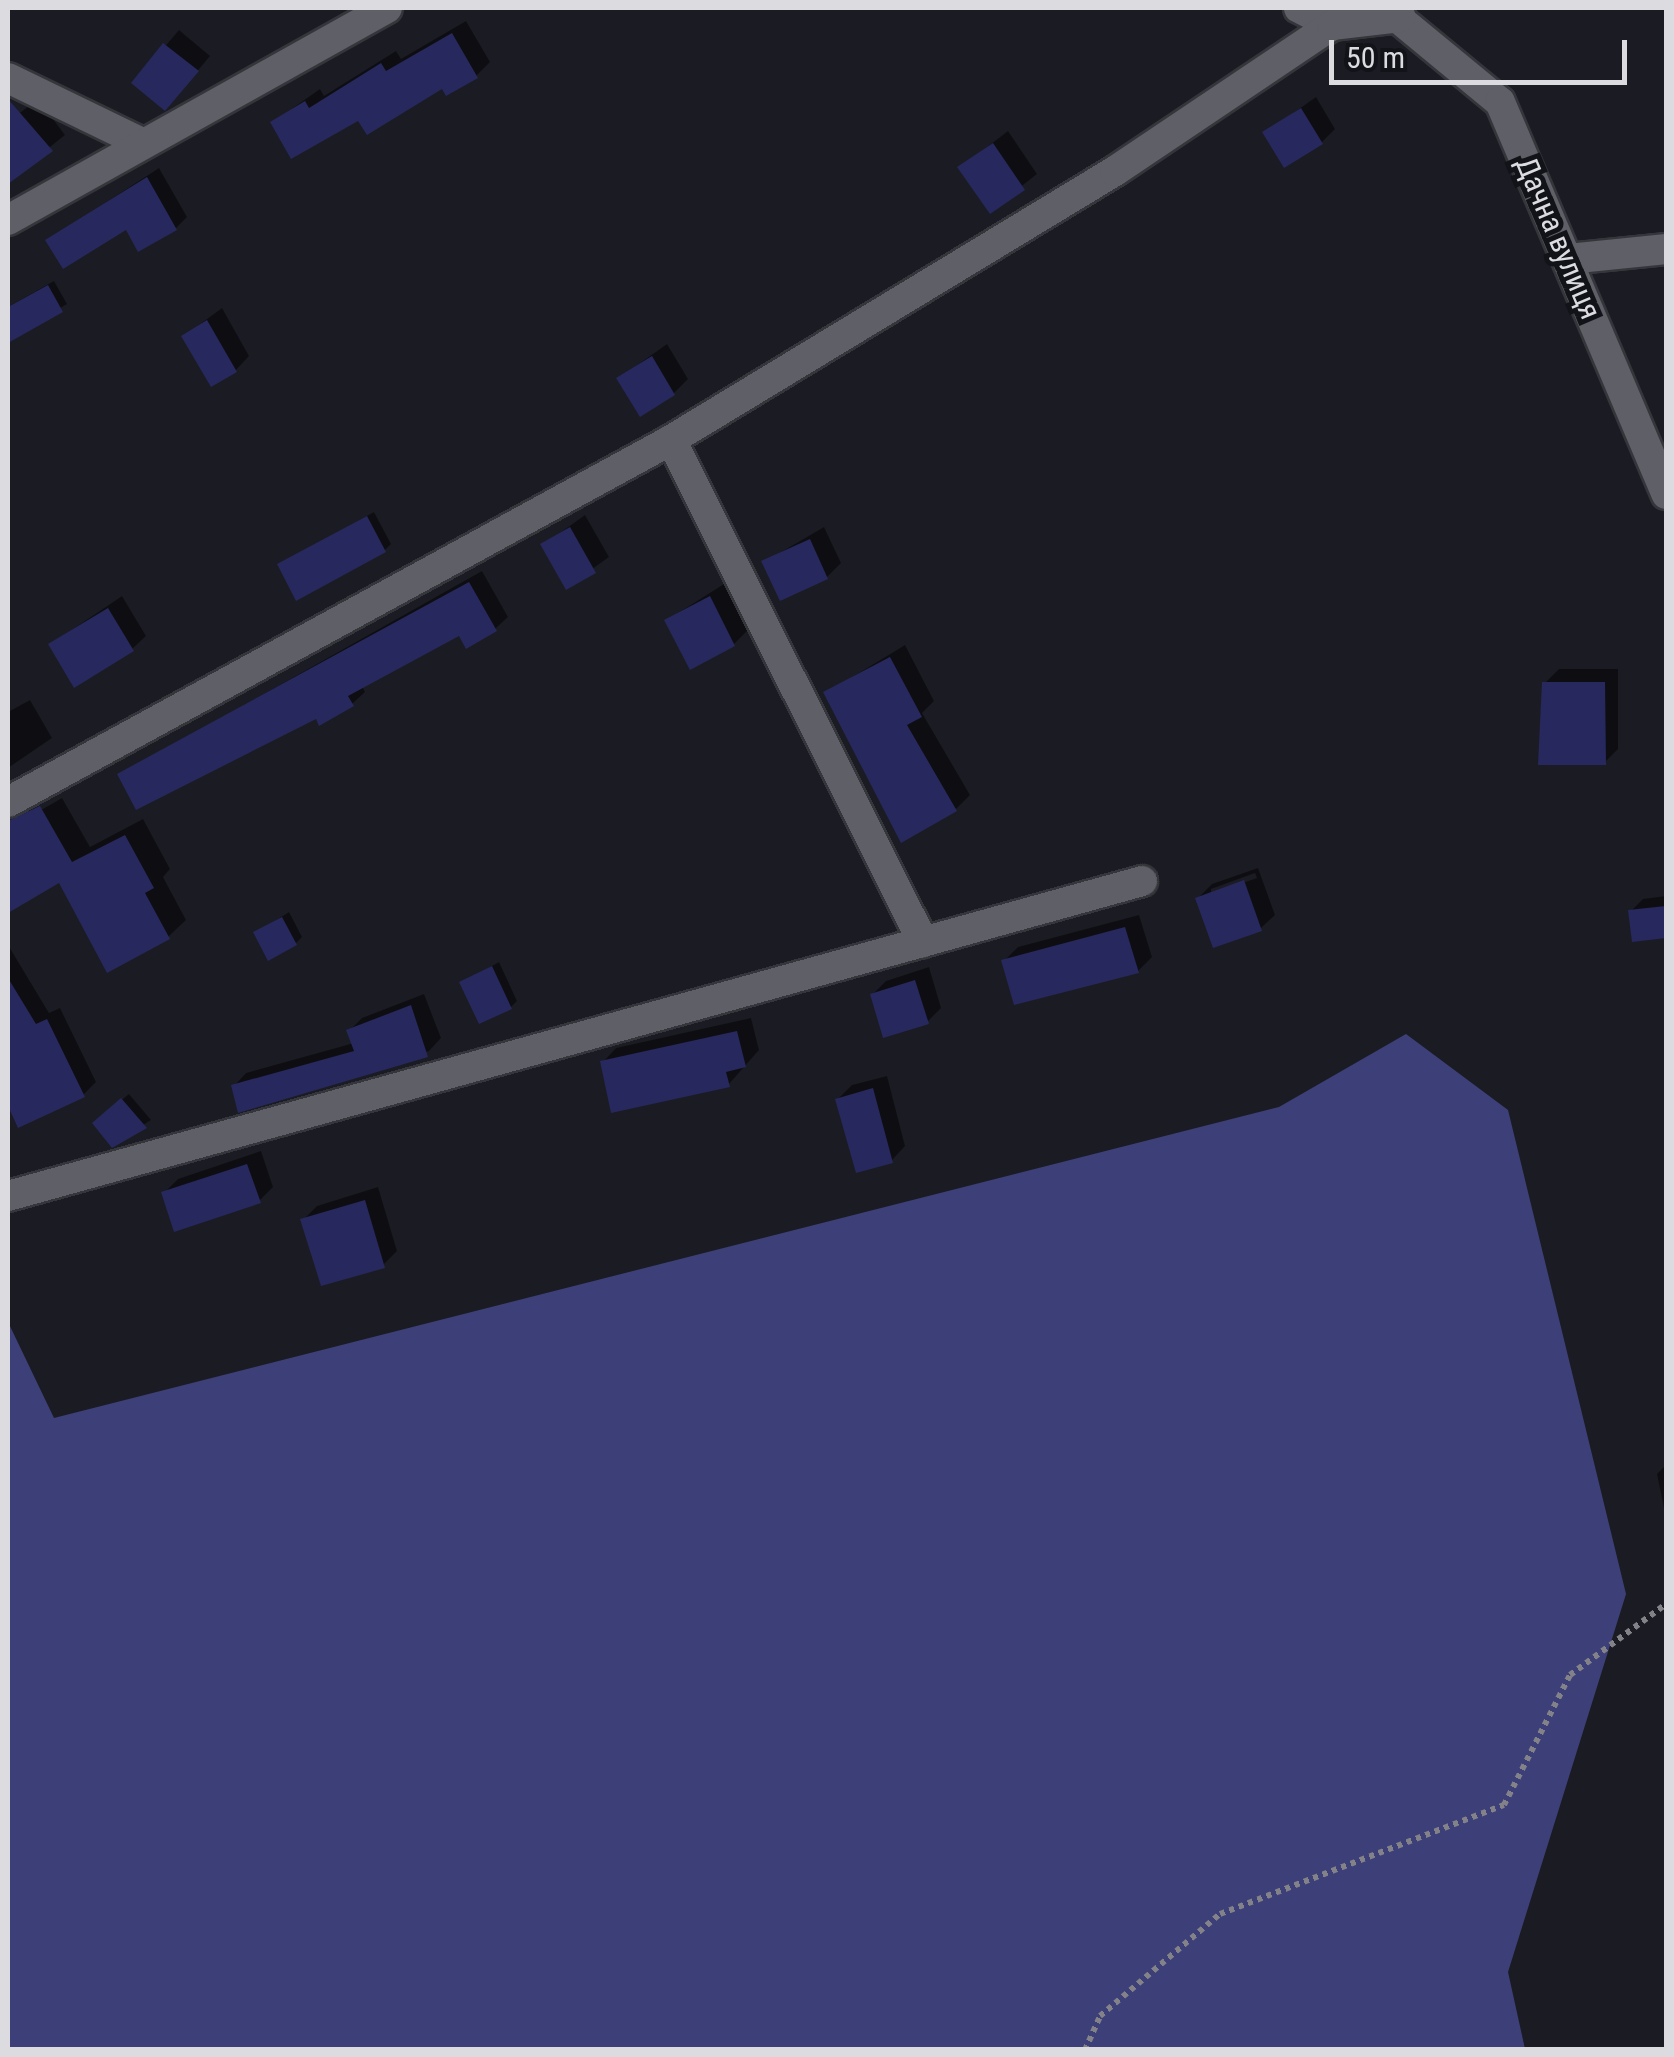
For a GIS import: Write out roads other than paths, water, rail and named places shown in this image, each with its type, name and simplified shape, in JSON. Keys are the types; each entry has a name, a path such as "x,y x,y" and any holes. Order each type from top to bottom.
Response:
{"street":[{"path":"8,220 386,8"},
{"path":"1299,8 1332,24"},
{"path":"8,802 671,440 1115,171 1332,24 1393,12"},
{"name":"Дачна вулиця","path":"1393,12 1500,102 1666,494"},
{"path":"8,78 142,143"},
{"path":"1568,259 1666,249"},
{"path":"671,440 923,942"},
{"path":"8,1196 1142,880"}]}
